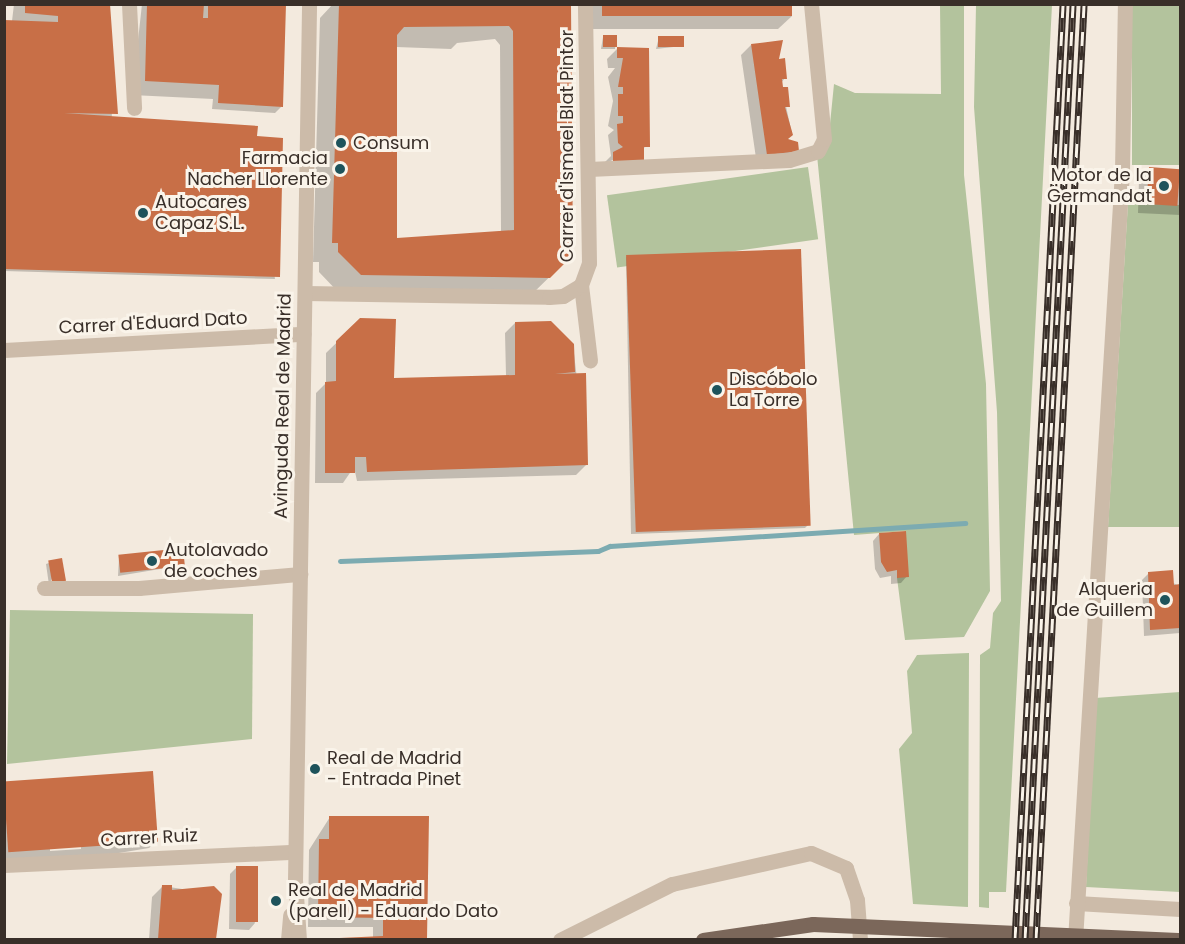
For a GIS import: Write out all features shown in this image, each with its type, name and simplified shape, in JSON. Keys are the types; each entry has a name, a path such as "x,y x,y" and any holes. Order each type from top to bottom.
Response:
{"main road":[{"path":"703,939 813,924 1178,939"}],"street":[{"path":"129,4 134,108"},
{"name":"Avinguda Real de Madrid","path":"299,939 295,852 309,4"},
{"name":"Carrer d'Ismael Blat Pintor","path":"585,4 589,263 581,285 590,360"},
{"path":"589,169 789,160 818,151 824,139 811,4"},
{"path":"1075,939 1122,171 1125,4"},
{"name":"Carrer d'Ismael Blat Pintor","path":"305,293 549,297 563,296 581,285"},
{"name":"Carrer d'Eduard Dato","path":"4,350 303,334"},
{"path":"44,588 139,588 300,574"},
{"name":"Carrer Ruiz","path":"4,865 295,852"},
{"path":"560,939 672,884 811,853 846,868 857,900 860,939"},
{"name":"Avinguda Real de Madrid","path":"288,939 295,880"},
{"path":"1076,903 1180,909"}],"green space":[{"path":"940,5 964,5 964,175 986,384 990,591 964,637 905,640 897,578 906,531 854,535 817,155 828,144 834,84 855,93 941,94"},
{"path":"976,5 1052,5 1006,892 989,892 989,908 979,907 980,655 990,648 993,613 1001,601 997,412 974,107"},
{"path":"1132,5 1180,5 1180,165 1132,165"},
{"path":"808,167 818,239 617,268 607,195"},
{"path":"1128,203 1180,205 1180,527 1108,527"},
{"path":"10,610 253,614 252,739 7,764"},
{"path":"969,653 968,907 913,904 899,749 912,733 907,671 917,655"},
{"path":"1180,692 1180,892 1086,887 1095,698"}],"building":[{"name":"Autocares Capaz S.L.","path":"25,4 110,4 118,114 64,113 258,126 257,136 283,138 280,277 4,269 4,20 58,22 58,16 25,13"},
{"path":"147,4 204,4 203,18 208,18 208,4 286,4 283,107 218,103 219,85 145,81"},
{"path":"339,4 571,4 573,255 550,278 361,275 338,252 338,243 332,243","holes":["509,26 513,31 514,230 397,238 397,35 404,27"]},
{"path":"602,4 792,4 792,16 602,16"},
{"path":"603,35 617,35 617,47 603,47"},
{"path":"658,36 684,36 684,47 658,47"},
{"path":"783,40 779,59 785,58 787,79 782,79 783,87 788,87 790,107 785,107 793,135 788,139 798,142 799,151 767,155 751,44"},
{"path":"617,47 649,48 650,147 644,147 644,163 613,163 613,152 623,147 618,143 617,124 623,123 623,116 618,116 618,94 623,94 623,87 618,87 623,58 617,58"},
{"name":"Motor de la Germandat","path":"1149,167 1180,169 1177,206 1146,204"},
{"name":"Discóbolo La Torre","path":"801,249 811,526 636,532 626,255"},
{"path":"360,318 396,319 394,378 515,375 515,322 551,321 574,344 575,372 555,374 586,373 588,465 367,472 366,457 355,457 355,473 325,473 325,382 336,381 336,341"},
{"path":"906,531 909,577 897,578 897,570 887,572 881,562 879,533"},
{"name":"Autolavado de coches","path":"183,548 185,566 120,573 118,555"},
{"path":"62,558 66,581 52,583 48,560"},
{"name":"Alqueria de Guillem","path":"1173,570 1174,585 1180,584 1180,628 1150,630 1148,572"},
{"path":"153,771 158,842 8,852 4,781"},
{"path":"329,816 429,816 427,939 318,939 383,936 383,918 318,917 319,839 329,839"},
{"path":"236,866 258,866 258,922 236,922"},
{"path":"162,885 172,885 172,890 214,886 222,894 216,939 158,939"}],"waterway":[{"path":"340,561 598,551 610,546 965,523"}],"railway":[{"path":"1015,940 1063,4"},
{"path":"1025,940 1073,4"},
{"path":"1036,940 1084,4"}],"place":[{"name":"Consum","path":"341,143"},
{"name":"Farmacia Nacher Llorente","path":"340,169"},
{"name":"Motor de la Germandat","path":"1164,186"},
{"name":"Autocares Capaz S.L.","path":"143,213"},
{"name":"Discóbolo La Torre","path":"717,390"},
{"name":"Autolavado de coches","path":"152,561"},
{"name":"Alqueria de Guillem","path":"1165,600"},
{"name":"Real de Madrid - Entrada Pinet","path":"315,769"},
{"name":"Real de Madrid (parell) - Eduardo Dato","path":"276,901"}]}
